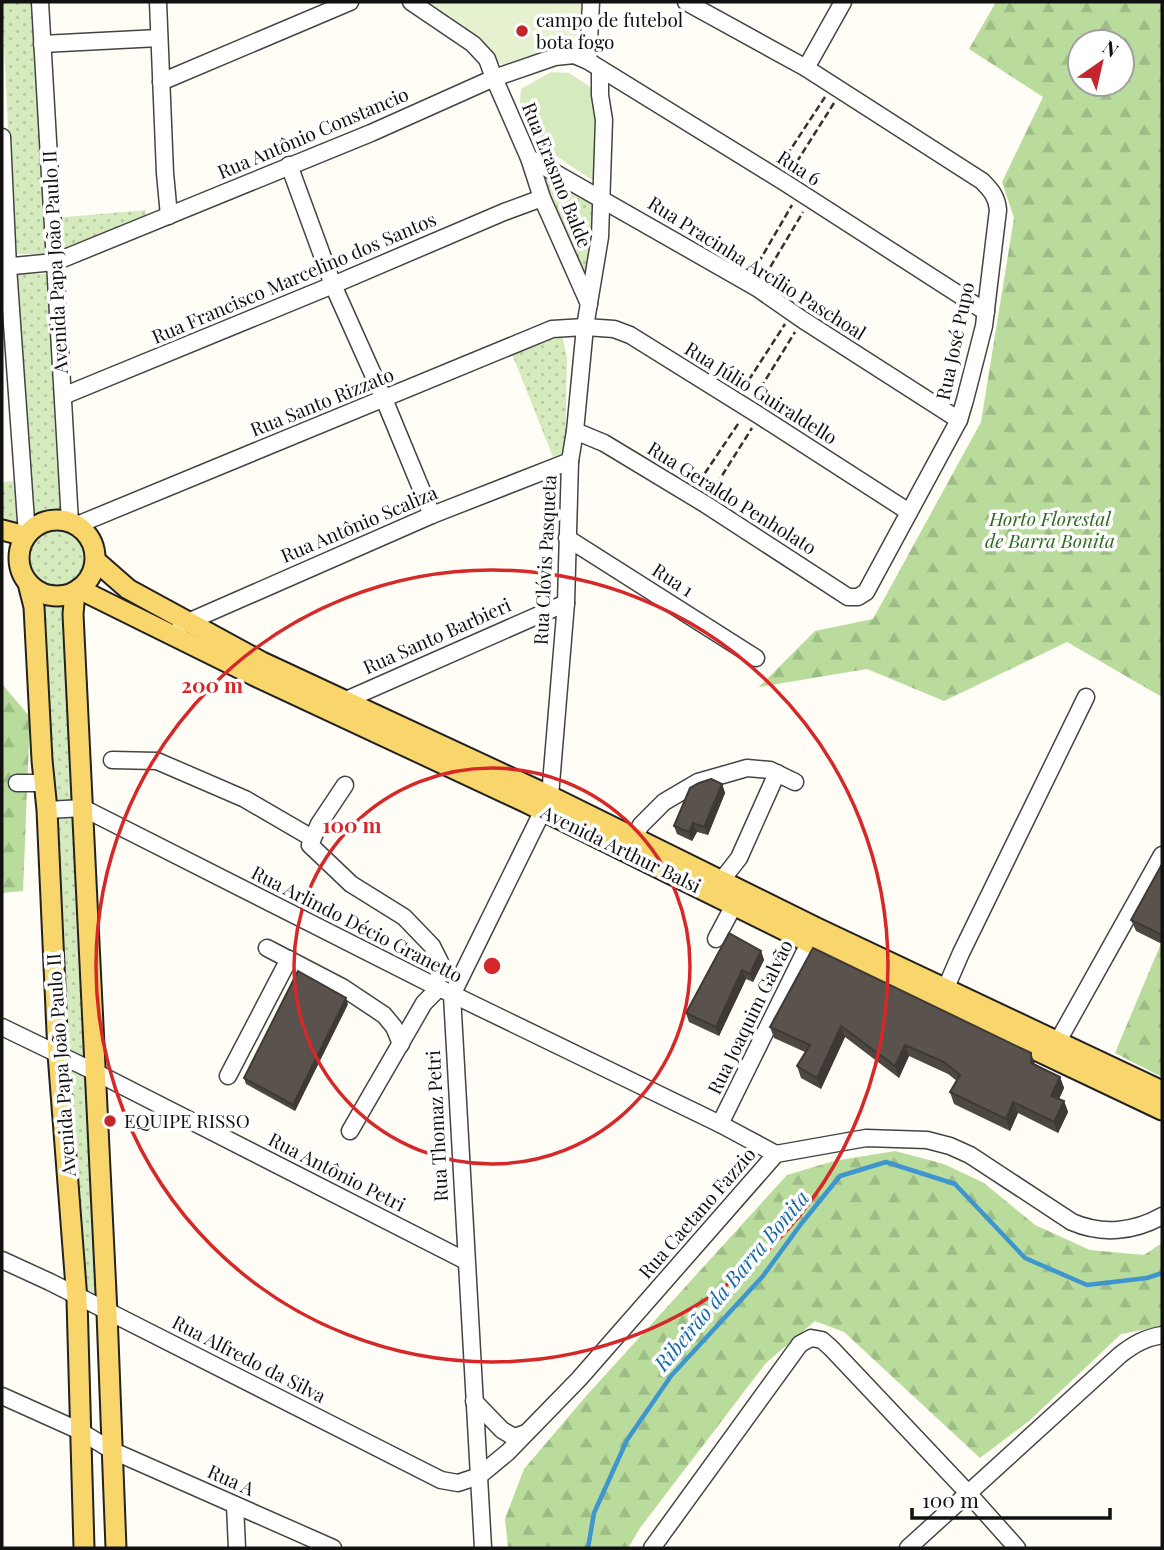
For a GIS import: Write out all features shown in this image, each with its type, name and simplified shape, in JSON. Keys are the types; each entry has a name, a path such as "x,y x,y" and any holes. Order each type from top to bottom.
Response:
{"main road":[{"path":"57,519 73,523 89,537 95,549 93,574 77,591 63,596 50,596 29,583 11,552 20,548 34,527 57,519"},
{"path":"2,530 26,536"},
{"name":"Avenida Arthur Balsi","path":"96,561 128,589 335,705"},
{"name":"Avenida Papa João Paulo II","path":"29,583 34,607 58,1054 77,1296 84,1548"},
{"name":"Avenida Arthur Balsi","path":"77,591 335,705 631,845 721,881 814,935"},
{"name":"Avenida Papa João Paulo II","path":"77,591 73,614 116,1548"},
{"name":"Avenida Arthur Balsi","path":"631,845 734,905 814,935 943,996 1162,1110"},
{"name":"Avenida Arthur Balsi","path":"943,996 1058,1041 1162,1091"}],"street":[{"name":"Avenida Papa João Paulo II","path":"40,2 73,523"},
{"path":"158,2 169,216"},
{"path":"161,82 350,2"},
{"name":"Rua Erasmo Balde","path":"411,2 473,44 488,59 529,158 542,198 589,304"},
{"path":"584,327 600,237 604,120 594,65 591,2"},
{"path":"686,2 837,88"},
{"path":"806,68 843,2"},
{"path":"42,44 159,38"},
{"name":"Rua Antônio Constancio","path":"5,267 55,262 372,133 494,78 555,57 574,55 594,65"},
{"name":"Rua 6","path":"594,65 986,313"},
{"name":"Rua José Pupo","path":"837,88 982,181 992,191 998,210 986,313 959,420 866,592"},
{"path":"2,137 5,267 26,536"},
{"name":"Rua Pracinha Arcílio Paschoal","path":"529,158 752,285 959,420"},
{"path":"289,166 333,285 432,515"},
{"name":"Rua Francisco Marcelino dos Santos","path":"63,396 542,198"},
{"name":"Rua Santo Rizzato","path":"73,523 552,330 584,327"},
{"name":"Rua Júlio Guiraldello","path":"584,327 614,329 630,335 909,512"},
{"name":"Rua Clóvis Pasqueta","path":"546,804 566,603 570,461 584,327"},
{"name":"Rua Geraldo Penholato","path":"575,431 604,443 705,504 848,597 858,597 866,592"},
{"name":"Rua Antônio Scaliza","path":"166,632 432,515 570,461"},
{"name":"Rua 1","path":"567,538 756,659"},
{"name":"Rua Santo Barbieri","path":"335,705 566,603"},
{"path":"943,996 961,953 1086,697"},
{"path":"112,760 157,761 245,799 312,838"},
{"path":"631,845 641,825 664,802 698,782 747,768 770,770 795,782"},
{"path":"721,881 739,858 777,774"},
{"path":"17,783 44,783"},
{"path":"345,785 310,845 351,884 404,916 432,946 440,962 438,988 424,1003 350,1131"},
{"name":"Rua Thomaz Petri","path":"483,1548 466,1261 438,988 546,804"},
{"path":"47,810 83,808"},
{"name":"Rua Arlindo Décio Granetto","path":"83,808 438,988 720,1124 776,1154"},
{"path":"1058,1041 1162,855"},
{"path":"716,939 734,905"},
{"name":"Rua Joaquim Galvão","path":"720,1124 814,935"},
{"path":"267,948 342,987 384,1015 394,1027 401,1044"},
{"path":"228,1076 289,960"},
{"name":"Rua Antônio Petri","path":"2,1027 466,1261"},
{"name":"Rua Caetano Fazzio","path":"479,1476 508,1452 579,1378 776,1154 866,1138 927,1140 970,1155 1083,1227 1111,1231 1152,1222 1162,1216"},
{"name":"Rua Alfredo da Silva","path":"2,1260 441,1480 458,1483 479,1476"},
{"path":"908,1548 1133,1344 1162,1335"},
{"path":"652,1548 800,1344 811,1338 822,1340 831,1349 1017,1548"},
{"name":"Rua A","path":"2,1396 80,1431 111,1450 333,1548"},
{"path":"474,1401 502,1430 514,1437 526,1433"},
{"path":"235,1505 237,1548"}],"path":[{"path":"778,179 837,88"},
{"path":"778,179 837,88"},
{"path":"752,285 804,197"},
{"path":"752,285 804,197"},
{"path":"690,495 747,408 797,316"},
{"path":"705,504 747,408 797,316"}],"green space":[{"path":"2,2 36,2 47,254 14,254"},
{"name":"campo de futebol bota fogo","path":"428,2 584,2 577,38 549,47 507,68 471,35"},
{"name":"Horto Florestal de Barra Bonita","path":"996,2 1162,2 1162,697 1067,642 944,701 867,669 759,687 815,631 873,619 981,422 1014,218 1002,182 1043,97 969,49"},
{"path":"551,72 569,73 595,90 598,165 592,180 537,143 520,104 521,89"},
{"path":"543,174 595,201 587,293"},
{"path":"146,210 145,217 59,255 55,218"},
{"path":"15,274 49,274 67,519 48,519 30,527"},
{"path":"557,335 562,336 567,357 565,453 553,457 512,354"},
{"path":"15,481 17,528 2,526 2,482"},
{"path":"58,522 83,532 93,557 83,582 58,592 33,582 23,557 33,532"},
{"path":"34,594 52,601 70,601 81,807 48,809"},
{"path":"2,684 30,717 23,891 2,893"},
{"path":"81,810 94,1069 59,1054 48,811"},
{"path":"1162,941 1162,1077 1115,1053"},
{"path":"60,1056 93,1072 105,1311 79,1299"},
{"path":"895,1151 944,1164 984,1183 1035,1225 1090,1250 1144,1255 1162,1243 1162,1326 1121,1334 1029,1421 980,1458 844,1332 815,1321 766,1363 640,1528 628,1548 508,1548 505,1519 524,1469 587,1395 787,1175 834,1161"}],"building":[{"path":"711,779 722,784 704,827 693,823 689,832 674,826 690,788"},
{"path":"1162,864 1162,935 1131,920"},
{"path":"729,933 761,951 750,974 742,970 716,1027 686,1013"},
{"path":"813,948 1031,1053 1031,1063 1060,1077 1051,1096 1064,1101 1054,1122 1013,1102 1006,1119 950,1092 960,1075 944,1062 905,1045 895,1066 841,1026 817,1078 797,1066 810,1045 770,1027"},
{"path":"298,971 346,998 293,1105 244,1078"}],"waterway":[{"name":"Ribeirão da Barra Bonita","path":"588,1548 594,1513 627,1440 671,1376 763,1276 840,1176 886,1162 955,1184 1025,1258 1087,1285 1147,1278 1162,1273"}],"place":[{"name":"campo de futebol bota fogo","path":"522,31"},
{"name":"EQUIPE RISSO","path":"110,1121"}]}
